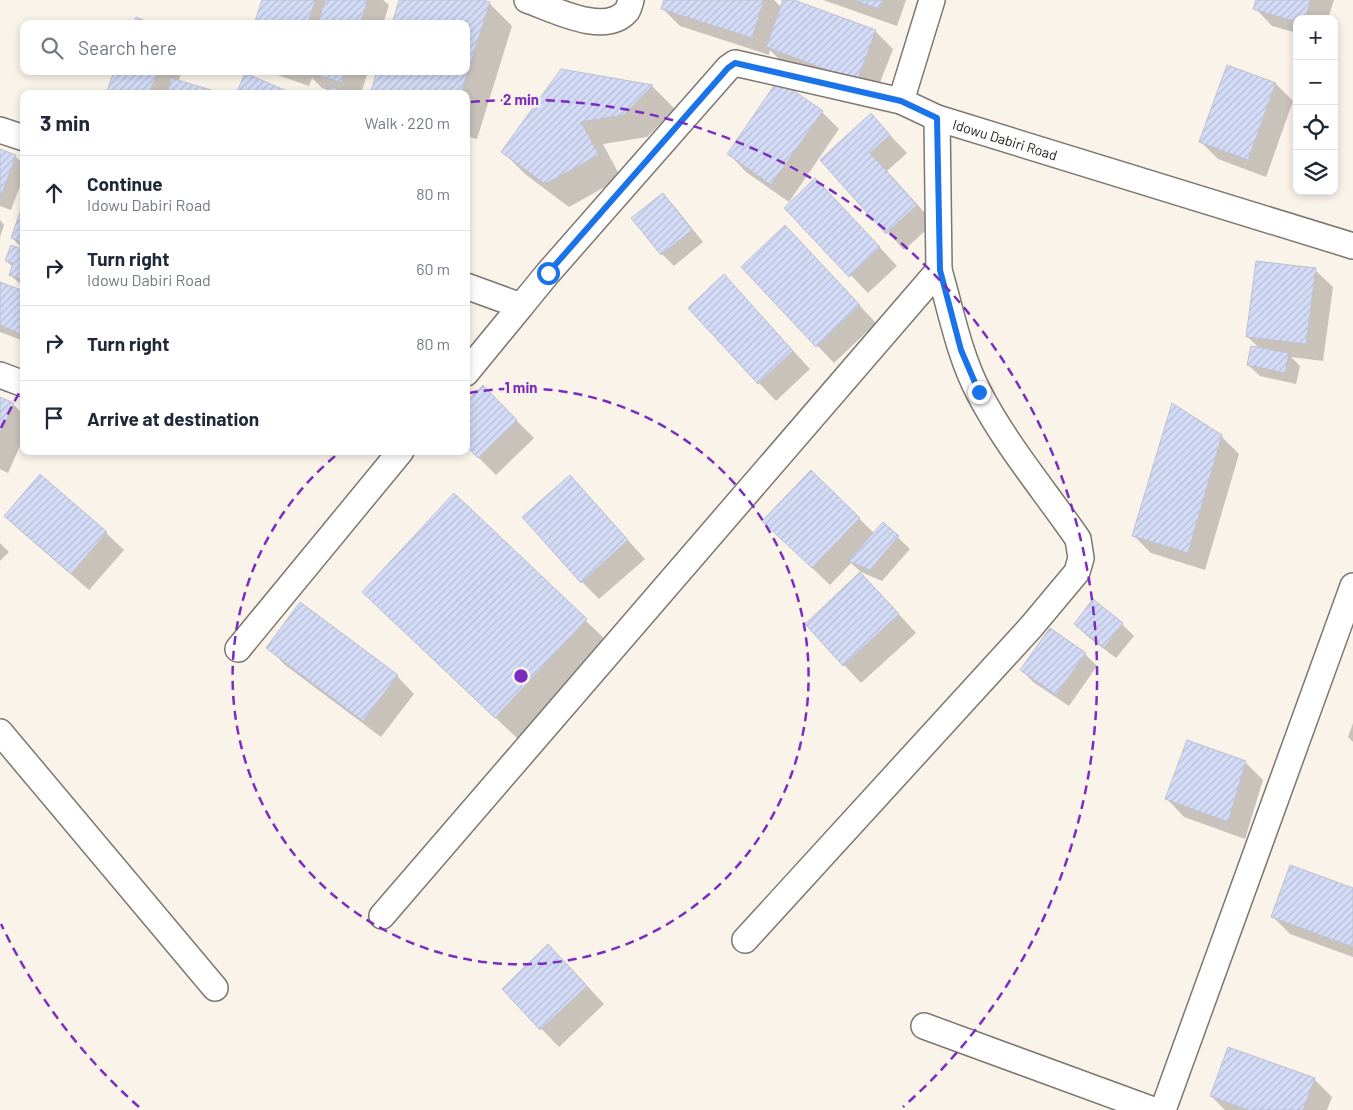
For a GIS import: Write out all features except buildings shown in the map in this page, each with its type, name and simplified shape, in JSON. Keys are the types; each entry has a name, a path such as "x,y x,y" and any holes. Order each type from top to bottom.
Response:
{"street":[{"path":"527,0 590,22 612,21 629,5"},
{"path":"901,101 932,0"},
{"name":"Idowu Dabiri Road","path":"522,306 548,273 728,68 735,63 901,101 937,118 1353,246"},
{"path":"745,940 1031,627 1077,572 1081,558 1078,539 1000,429 979,392 961,350 940,270 937,118"},
{"path":"0,130 20,137"},
{"path":"382,916 940,270"},
{"path":"470,287 522,306 470,368"},
{"path":"0,375 20,382"},
{"path":"238,649 399,455"},
{"path":"1164,1110 1353,586"},
{"path":"0,732 215,988"},
{"path":"924,1026 1152,1110"}],"route":[{"path":"548,273 728,68 735,63 901,101 937,118 940,270 961,350 979,392"}]}
